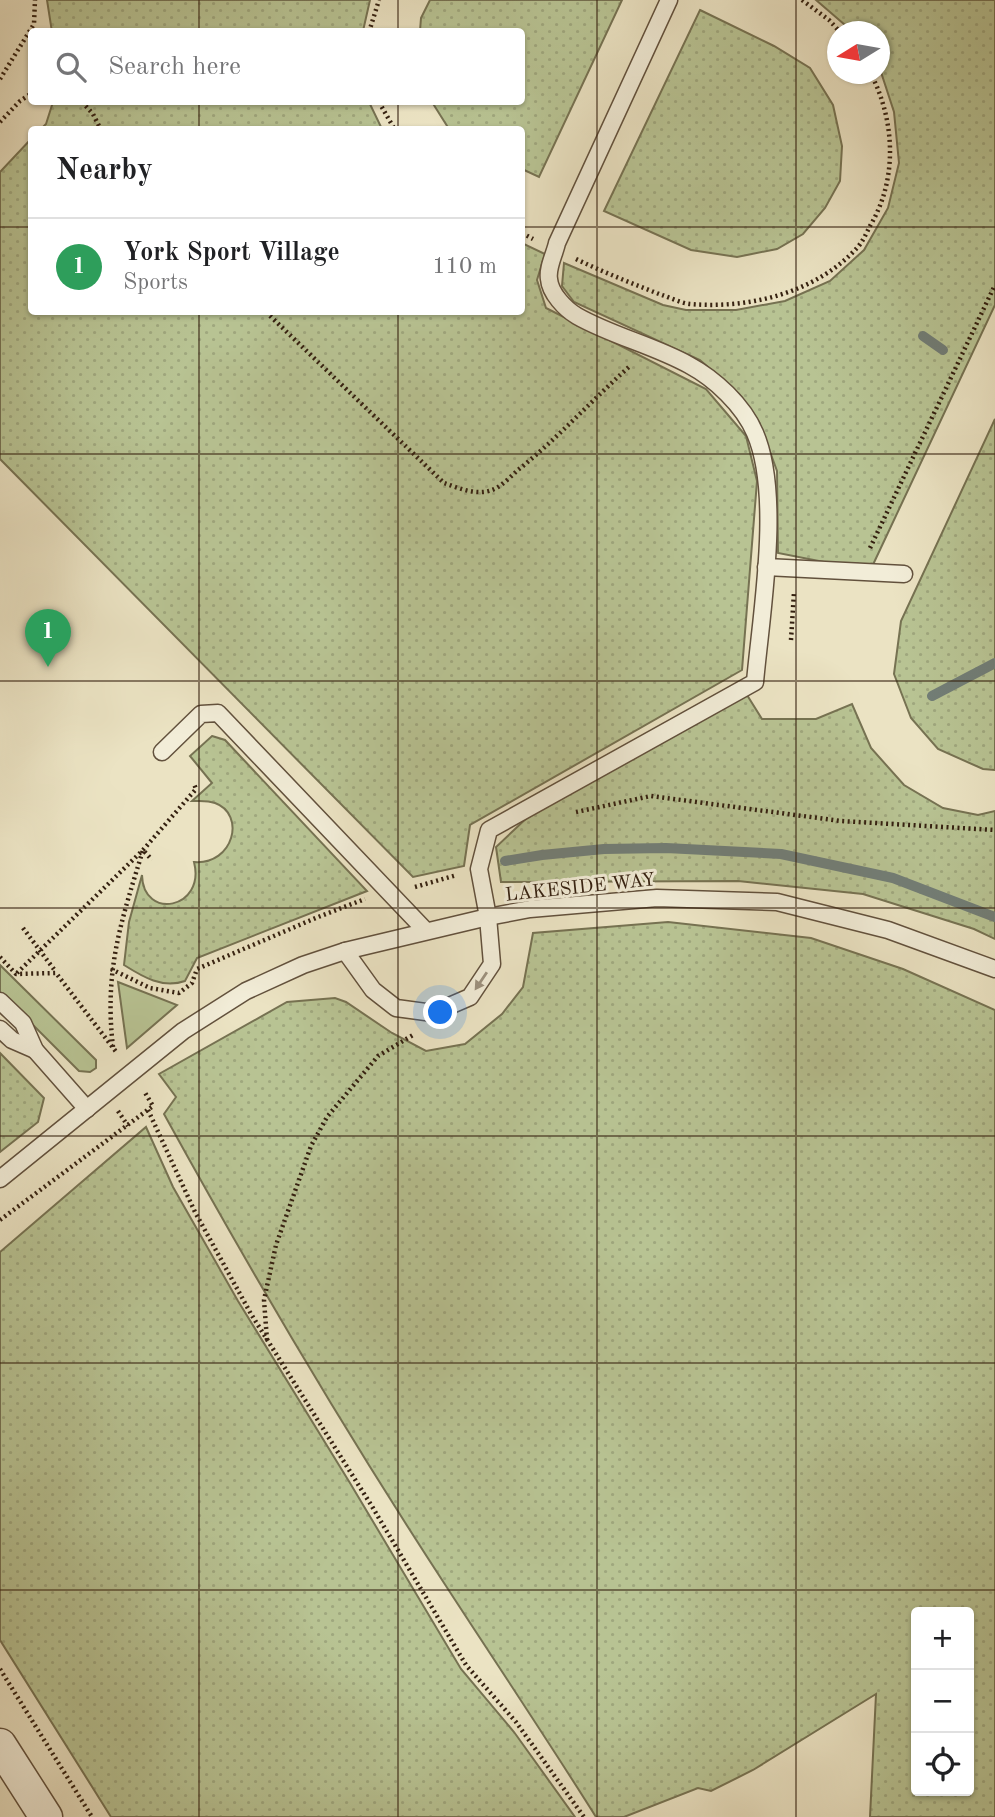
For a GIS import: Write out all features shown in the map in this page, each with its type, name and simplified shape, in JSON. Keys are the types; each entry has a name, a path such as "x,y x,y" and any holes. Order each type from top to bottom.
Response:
{"street":[{"path":"0,1745 46,1817"}],"lane":[{"path":"345,951 373,990 396,1008 433,1013 470,997 492,964 480,869 489,830 755,682 766,567 766,472 754,432 725,390 691,366 652,346 575,315 554,295 548,277 555,250 669,0"},
{"path":"766,567 904,574"},
{"path":"162,752 201,714 218,713 426,931"},
{"name":"LAKESIDE WAY","path":"0,1180 183,1031 246,991 286,972 345,951 488,917 530,909 657,898 777,902 888,930 995,969"},
{"path":"0,1000 23,1023 35,1050 87,1109"},
{"path":"0,1029 12,1040 35,1050"}],"path":[{"path":"32,28 35,0"},
{"path":"370,28 379,0"},
{"path":"802,0 830,21"},
{"path":"0,79 28,34"},
{"path":"555,250 613,277 688,304 739,303 783,295 825,275 858,248 876,217 890,174 890,135 882,95 876,84"},
{"path":"0,122 28,96"},
{"path":"85,105 99,126"},
{"path":"381,105 393,126"},
{"path":"859,571 995,285"},
{"path":"269,315 444,483 464,491 491,491 508,479 543,450 597,394 652,346"},
{"path":"783,591 794,592 791,640"},
{"path":"16,974 143,850 196,789 194,784"},
{"path":"570,813 651,796 841,821 995,830"},
{"path":"143,850 152,860"},
{"path":"23,928 113,1048 109,1016 111,969 118,934 143,850"},
{"path":"111,969 150,988 179,992 192,983 197,969 318,917 362,900 480,869"},
{"path":"0,957 16,974 56,973"},
{"path":"267,1341 264,1300 276,1245 311,1146 327,1117 378,1056 411,1035 422,1033 433,1013"},
{"path":"0,1220 153,1106 132,1072"},
{"path":"148,1110 195,1212 267,1341 373,1507 466,1665 516,1722 584,1817"},
{"path":"0,1669 92,1817"}],"green space":[{"path":"47,0 370,0 364,28 51,28"},
{"path":"430,0 622,0 539,177 525,170 525,126 447,126 434,105 525,105 525,28 420,28 421,18"},
{"path":"816,0 995,0 995,305 870,571 778,553 777,471 759,422 739,394 700,360 574,302 562,286 564,263 663,305 686,310 736,310 785,301 830,281 864,250 888,208 899,163 894,112 885,84 890,84 890,21 840,21"},
{"path":"700,10 774,46 810,68 833,105 842,146 840,181 825,208 803,234 777,249 737,257 691,250 604,211"},
{"path":"52,105 370,105 381,126 44,126"},
{"path":"28,142 28,315 525,315 525,244 545,254 537,280 546,308 706,389 746,436 757,481 742,670 470,825 464,866 413,877 0,459 0,172"},
{"path":"995,419 995,770 983,769 938,749 911,718 894,674 901,621"},
{"path":"747,695 762,719 816,719 852,704 871,748 904,785 943,808 978,815 995,811 995,939 974,929 863,894 738,881 501,882 496,847 531,814"},
{"path":"212,736 225,740 367,891 197,958 185,981 161,983 124,965 129,922 142,875 145,890 152,899 173,903 183,899 191,890 195,878 194,862 208,861 219,856 231,838 233,827 225,809 212,802 192,801 212,783 190,756"},
{"path":"668,922 811,938 903,969 995,1010 995,1817 870,1817 876,1694 753,1770 711,1791 698,1788 624,1817 596,1817 336,1412 164,1114 176,1097 159,1074 287,1002 335,998 426,1051 465,1044 502,1014 523,987 533,933"},
{"path":"0,965 96,1060 96,1068 90,1072 79,1071 0,992"},
{"path":"118,982 177,1005 127,1048"},
{"path":"0,1053 44,1098 38,1122 0,1152"},
{"path":"146,1127 173,1187 238,1301 461,1669 514,1732 575,1817 111,1817 0,1640 0,1252"}],"waterway":[{"path":"923,336 943,350"},
{"path":"932,696 995,663"},
{"path":"505,861 604,849 666,848 781,854 893,878 995,917"}],"place":[{"name":"York Sport Village","path":"48,667"}]}
